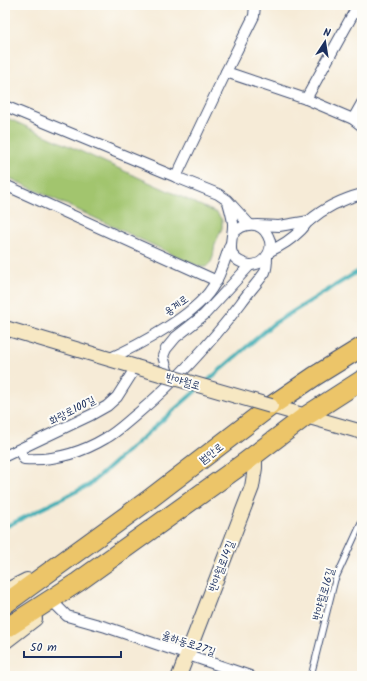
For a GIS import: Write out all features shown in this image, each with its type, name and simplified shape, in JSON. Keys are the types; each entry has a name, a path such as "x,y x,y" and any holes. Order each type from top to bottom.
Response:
{"highway":[{"name":"범안로","path":"5,604 147,501 271,406 315,376 362,347"},
{"path":"5,629 78,582 306,416 362,380"}],"main road":[{"name":"반야월로","path":"5,328 362,432"},
{"name":"반야월로14길","path":"179,676 252,487 255,468 255,454"},
{"path":"5,591 62,563"},
{"path":"5,642 55,604 78,582"}],"street":[{"path":"176,177 254,16 255,5"},
{"path":"306,99 358,5"},
{"path":"226,72 306,99 353,119 362,126"},
{"path":"353,119 362,103"},
{"path":"5,106 218,194 227,200 253,225 262,228 270,238 267,267 265,272 217,334 195,359 128,422 107,438 86,449 62,456 41,460 24,459 19,450"},
{"path":"5,185 216,281"},
{"path":"227,200 232,215 233,234 230,245 231,251 234,257 244,264 250,265 262,261 268,254 286,243 309,221 329,207 347,198 362,194"},
{"path":"233,234 237,229 243,226 279,226 309,221"},
{"name":"용계로","path":"108,359 131,348 183,316 199,303 211,290 216,281 230,245"},
{"path":"169,377 163,356 166,349 176,337 204,315 250,265"},
{"name":"화랑로100길","path":"5,456 91,415 106,406 117,397 136,367"},
{"name":"율하동로27길","path":"55,604 67,616 106,627 187,656 250,676"}],"lane":[{"name":"반야월로16길","path":"311,676 335,580 362,521"}],"green space":[{"path":"5,117 217,213 222,220 222,228 215,244 211,262 206,267 200,267 5,176"}],"waterway":[{"path":"204,384 273,324 362,269"},
{"path":"5,527 89,485 199,388"}]}
